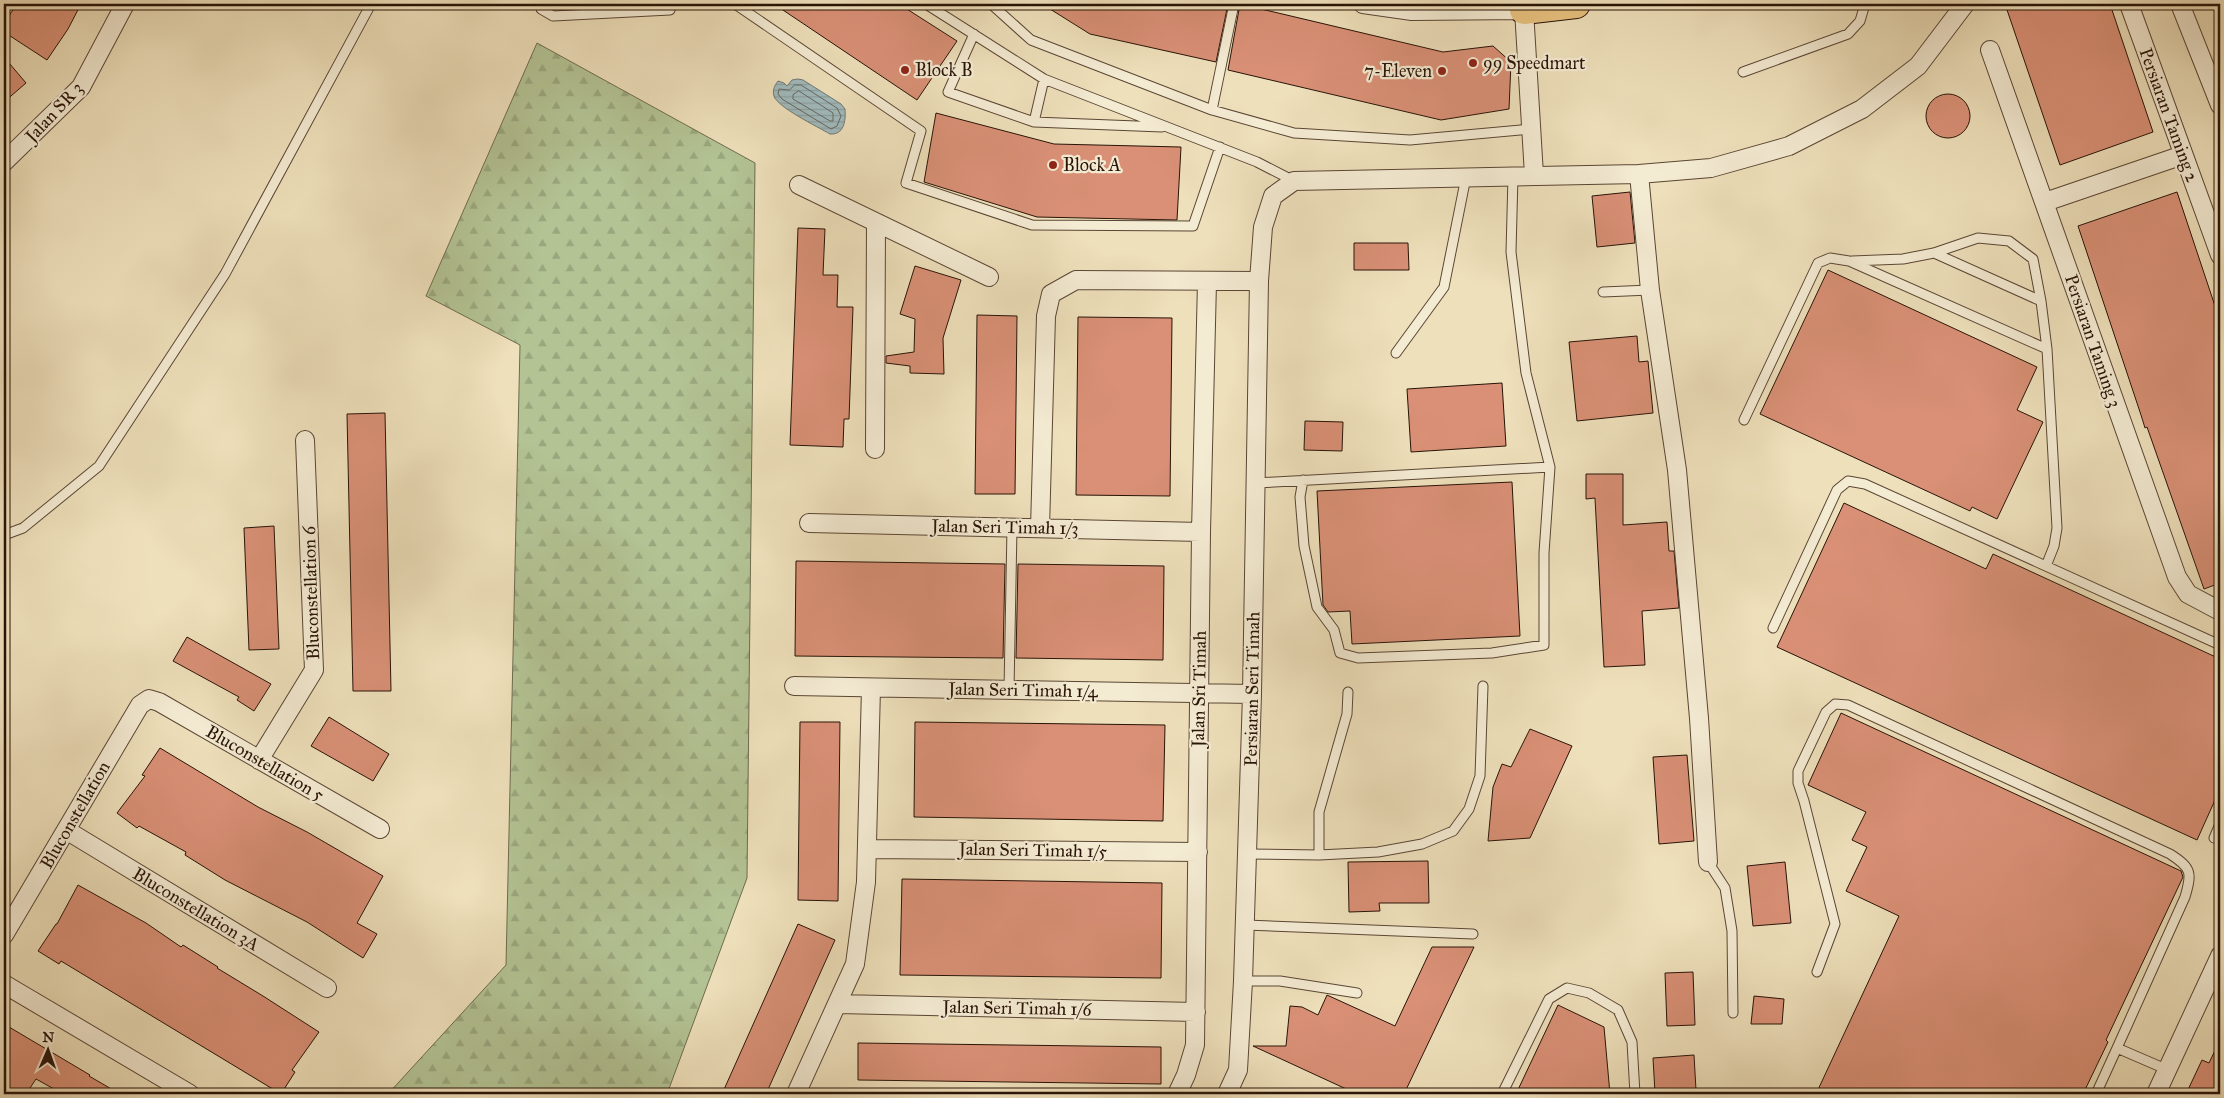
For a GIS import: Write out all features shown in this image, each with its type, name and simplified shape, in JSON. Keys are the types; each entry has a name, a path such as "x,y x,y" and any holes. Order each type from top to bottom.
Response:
{"highway":[{"path":"1524,10 1576,4"}],"street":[{"name":"Jalan SR 3","path":"4,162 81,87 125,4"},
{"path":"1363,4 1412,11 1524,10 1534,175"},
{"path":"1294,181 1640,174 1711,168 1789,146 1862,109 1918,66 1965,4"},
{"name":"Persiaran Taming 2","path":"2129,4 2220,255"},
{"path":"2180,4 2220,105"},
{"name":"Persiaran Taming 3","path":"1990,50 2177,578 2188,594 2220,611"},
{"path":"2045,202 2183,155"},
{"path":"1640,174 1650,290 1677,470 1708,862"},
{"name":"Persiaran Seri Timah","path":"1226,1094 1238,1070 1243,981 1248,854 1259,281 1262,227 1273,196 1294,181"},
{"path":"799,184 876,224 989,278"},
{"path":"875,449 876,224"},
{"path":"1040,528 1046,316 1051,294 1076,280 1259,281"},
{"name":"Jalan Sri Timah","path":"1177,1094 1195,1045 1201,532 1207,282"},
{"name":"Bluconstellation 6","path":"259,760 314,670 305,440"},
{"name":"Jalan Seri Timah 1/3","path":"810,523 1201,532"},
{"name":"Jalan Seri Timah 1/4","path":"794,686 1252,694"},
{"path":"796,1094 855,964 866,882 868,849 871,688"},
{"name":"Bluconstellation 5","path":"149,699 159,702 380,829"},
{"name":"Bluconstellation","path":"4,935 140,705 149,699"},
{"name":"Bluconstellation 3A","path":"66,830 327,988"},
{"name":"Jalan Seri Timah 1/5","path":"868,849 1198,852"},
{"path":"2156,1094 2220,956"},
{"path":"4,984 190,1094"},
{"name":"Jalan Seri Timah 1/6","path":"838,1004 1196,1012"}],"lane":[{"path":"4,535 23,528 99,466 225,274 371,4"},
{"path":"541,4 541,9 553,16 670,10"},
{"path":"735,4 920,131 906,183 1032,225 1193,226 1220,147"},
{"path":"926,4 1044,79 1257,162 1294,181"},
{"path":"992,4 1030,40 1212,110 1294,133 1410,140 1531,129"},
{"path":"1212,110 1234,4"},
{"path":"1743,72 1848,34 1860,21 1865,4"},
{"path":"974,34 948,92 1034,122 1170,128"},
{"path":"1034,122 1044,79"},
{"path":"1303,480 1300,497 1304,546 1317,607 1334,630 1340,654 1358,658 1492,653 1544,645 1544,553 1550,467 1526,373 1511,252 1512,176"},
{"path":"1396,353 1444,287 1466,177"},
{"path":"1849,262 1903,258 1934,253 1978,238 2009,241 2033,259 2041,301 2047,350 2057,528 2054,546 2046,566"},
{"path":"1934,253 2041,301"},
{"path":"1744,420 1818,263 1830,258 1849,262 2047,350"},
{"path":"1603,292 1650,290"},
{"path":"1256,484 1550,467"},
{"path":"1773,628 1837,490 1848,481 1865,484 2220,644"},
{"path":"1010,690 1012,527"},
{"path":"1248,854 1319,855 1378,852 1422,844 1453,831 1469,809 1480,776 1483,686"},
{"path":"1319,855 1319,812 1348,714 1348,692"},
{"path":"1817,972 1835,924 1798,784 1798,771 1826,712 1835,704 1848,705 2170,854 2186,864 2191,878 2185,897 2096,1094"},
{"path":"2214,838 2220,824"},
{"path":"1708,862 1725,888 1732,930 1732,1013"},
{"path":"1245,925 1474,934"},
{"path":"1243,981 1280,981 1358,993"},
{"path":"1502,1094 1549,1000 1567,988 1589,993 1618,1010 1632,1042 1635,1094"},
{"path":"2117,1048 2168,1070"}],"green space":[{"path":"537,43 755,163 747,878 667,1094 388,1094 506,965 520,345 426,296"}],"water":[{"path":"792,80 803,80 841,104 845,109 845,118 841,130 835,134 830,134 790,111 777,101 773,92 778,81 787,86"}],"building":[{"path":"17,4 81,4 68,29 47,60 4,32 4,23"},
{"name":"Block B","path":"774,4 899,4 957,41 917,100"},
{"path":"1042,4 1228,4 1216,62 1090,34"},
{"path":"1240,4 1443,52 1493,46 1511,62 1509,109 1441,120 1228,70"},
{"path":"2005,4 2110,4 2153,132 2060,165"},
{"path":"4,57 26,83 4,102"},
{"path":"1952,94 1964,100 1969,107 1969,125 1964,132 1957,137 1944,138 1932,132 1927,125 1926,112 1932,100 1939,95"},
{"name":"Block A","path":"936,113 1054,144 1181,147 1177,220 1037,217 924,182"},
{"path":"1630,192 1635,243 1597,247 1592,196"},
{"path":"2177,192 2220,321 2220,583 2204,589 2147,427 2145,428 2078,226"},
{"path":"798,228 825,229 823,275 838,275 837,307 853,307 849,419 844,419 843,447 790,445"},
{"path":"1354,243 1408,243 1409,270 1354,270"},
{"path":"915,266 961,280 943,338 944,374 910,373 910,366 886,363 886,356 914,352 915,319 900,314"},
{"path":"1828,270 2037,367 2017,410 2043,422 1997,519 1972,507 1970,511 1760,414"},
{"path":"977,315 1017,316 1015,494 975,494"},
{"path":"1078,317 1172,318 1170,496 1076,495"},
{"path":"1637,336 1639,362 1648,361 1653,413 1577,421 1569,342"},
{"path":"1502,383 1506,446 1411,452 1407,389"},
{"path":"385,413 391,691 353,691 347,414"},
{"path":"1305,421 1343,422 1342,451 1304,450"},
{"path":"1586,474 1623,474 1623,525 1667,522 1669,551 1674,551 1679,608 1642,611 1645,665 1604,667 1595,498 1586,499"},
{"path":"1512,482 1520,636 1352,644 1350,611 1328,612 1323,605 1317,491"},
{"path":"1844,503 1986,569 1993,554 2220,659 2220,789 2197,840 1777,647"},
{"path":"274,526 279,649 249,650 244,528"},
{"path":"796,561 1005,564 1003,658 795,656"},
{"path":"1018,564 1164,566 1163,660 1016,658"},
{"path":"187,637 271,684 254,711 237,700 239,697 173,661"},
{"path":"1841,713 2181,871 2183,877 2106,1040 2108,1042 2083,1094 1816,1094 1899,916 1846,891 1867,847 1852,840 1866,812 1808,785"},
{"path":"329,717 389,754 373,781 311,746"},
{"path":"800,722 840,722 838,901 798,900"},
{"path":"915,722 1165,725 1163,821 914,817"},
{"path":"1530,729 1572,746 1530,838 1488,841 1493,787 1502,764 1511,767"},
{"path":"160,748 258,807 307,832 383,876 357,923 377,934 363,958 307,922 225,880 185,855 186,852 139,826 137,828 117,813 145,776 142,775"},
{"path":"1687,755 1694,841 1659,844 1653,757"},
{"path":"1428,861 1429,903 1379,903 1380,911 1349,912 1348,862"},
{"path":"1785,862 1791,923 1753,926 1747,866"},
{"path":"902,879 1162,883 1161,978 900,975"},
{"path":"78,885 146,923 181,947 183,945 319,1032 292,1070 295,1072 281,1094 61,961 59,964 38,951 57,924"},
{"path":"798,924 835,940 766,1094 722,1094"},
{"path":"1432,947 1474,947 1404,1094 1357,1094 1253,1046 1286,1046 1290,1006 1302,1007 1318,1015 1327,995 1395,1026"},
{"path":"1693,972 1695,1025 1667,1026 1665,973"},
{"path":"1754,996 1784,999 1782,1024 1751,1024"},
{"path":"1558,1005 1604,1027 1610,1094 1516,1094"},
{"path":"4,1024 120,1094 63,1094 36,1079 26,1094 4,1094"},
{"path":"2220,1040 2220,1094 2186,1094 2202,1060 2209,1063"},
{"path":"858,1043 1161,1047 1161,1084 858,1080"},
{"path":"1694,1055 1696,1090 1655,1093 1653,1058"}],"place":[{"name":"99 Speedmart","path":"1473,63"},
{"name":"Block B","path":"905,70"},
{"name":"7-Eleven","path":"1442,71"},
{"name":"Block A","path":"1053,165"}]}
